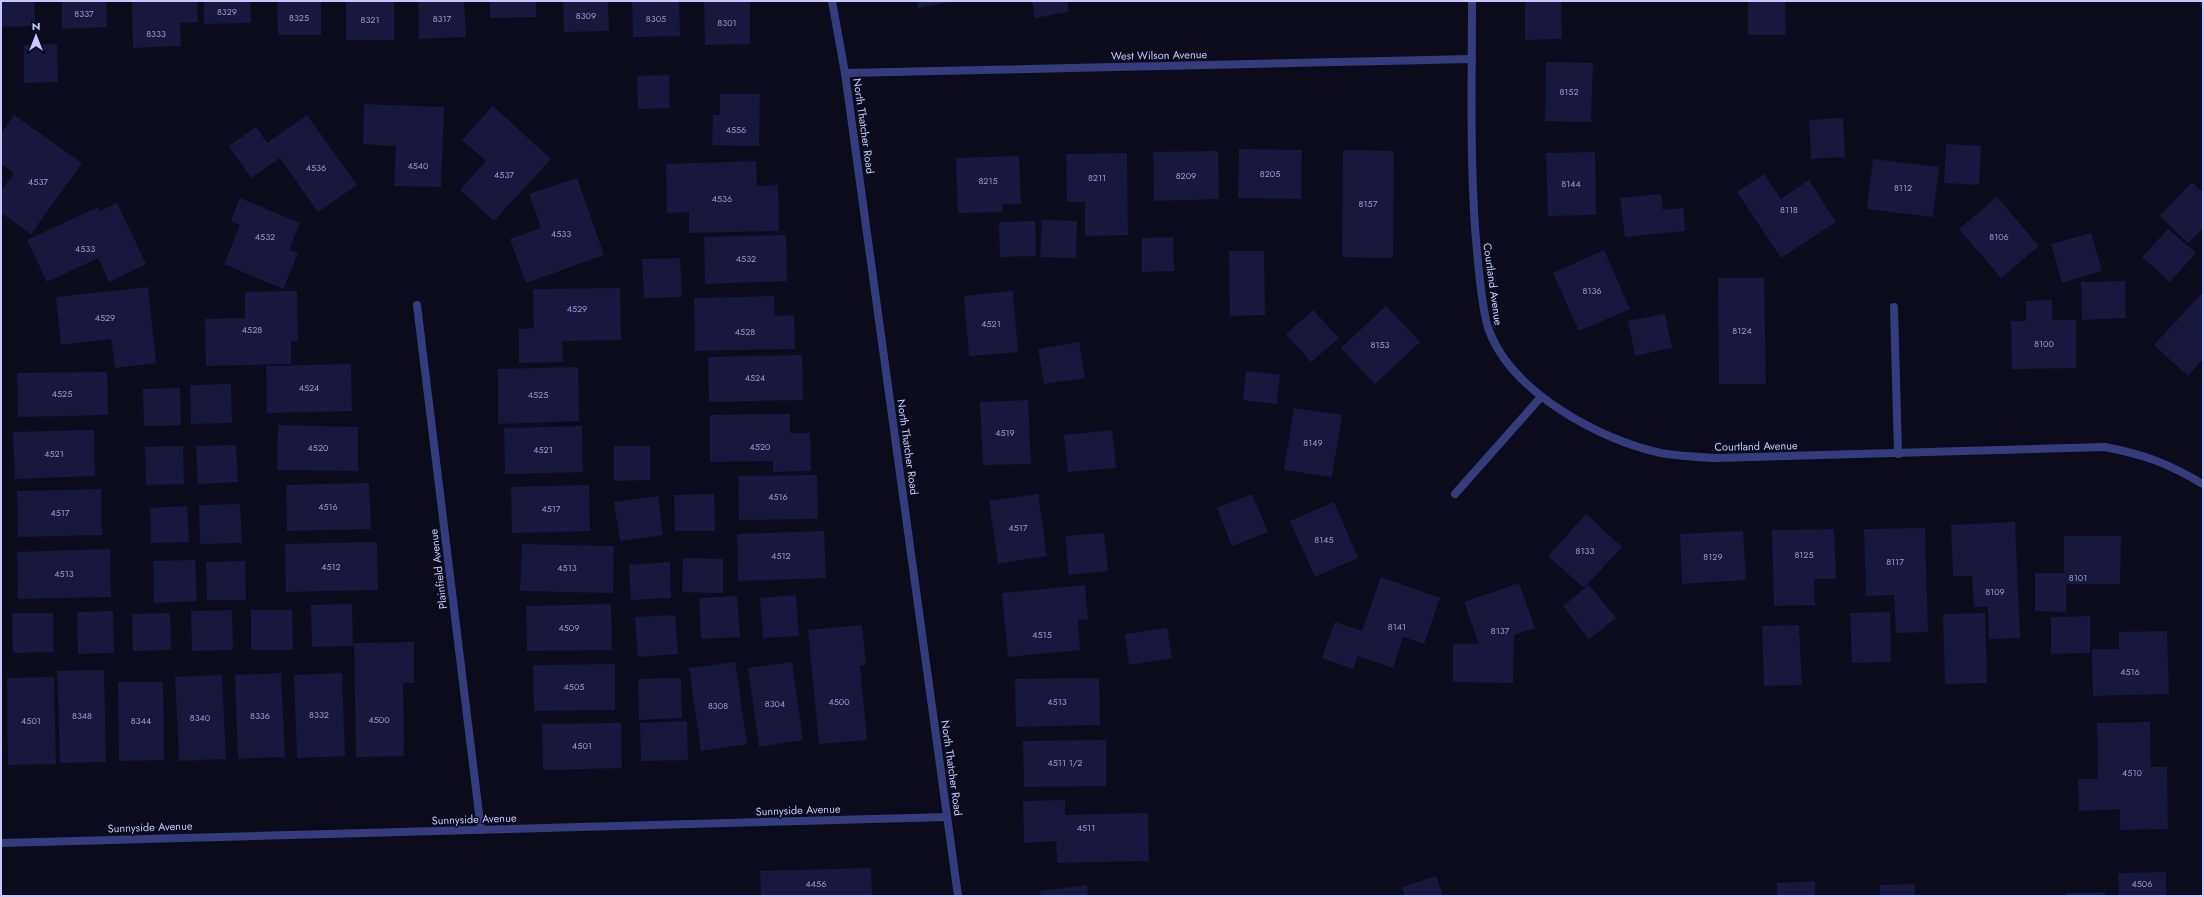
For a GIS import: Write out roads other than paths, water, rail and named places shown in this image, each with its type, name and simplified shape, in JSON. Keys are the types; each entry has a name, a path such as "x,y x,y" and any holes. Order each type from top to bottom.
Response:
{"street":[{"name":"North Thatcher Road","path":"832,1 846,73 958,896"},
{"name":"Courtland Avenue","path":"1472,1 1473,218 1480,280 1489,333 1511,369 1541,397 1574,419 1616,439 1661,453 1715,458 2106,448 2139,453 2173,466 2203,484"},
{"name":"West Wilson Avenue","path":"846,73 1472,59"},
{"name":"Plainfield Avenue","path":"417,306 481,830"},
{"path":"1894,307 1898,454"},
{"path":"1455,494 1541,397"},
{"name":"Sunnyside Avenue","path":"1,842 947,817"}]}
